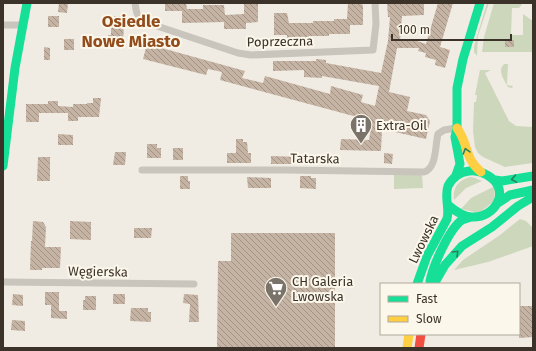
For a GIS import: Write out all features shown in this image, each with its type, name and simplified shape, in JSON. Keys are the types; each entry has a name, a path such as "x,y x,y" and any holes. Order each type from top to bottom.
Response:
{"main road":[{"path":"3,166 16,68 27,3"},
{"path":"456,176 460,164 455,137 458,128 456,102 459,75 480,3"},
{"path":"458,128 463,136 469,159 481,172 495,180 502,181 533,176"},
{"path":"481,172 474,170 466,171 456,176 448,188 446,197 448,205 460,213 471,217 479,217 493,210 502,199 510,194 533,190"},
{"path":"495,180 500,191 498,203"},
{"path":"435,283 445,265 462,246 518,206 533,198"},
{"name":"Lwowska","path":"417,283 431,249 446,223 449,214 448,205"},
{"name":"Lwowska","path":"429,283 430,277 437,261 456,227 463,220 471,217"},
{"path":"407,348 409,335"},
{"path":"419,348 421,335"}],"street":[{"name":"Poprzeczna","path":"135,3 136,13 145,22 238,53 251,55 373,50 376,24 375,3"},
{"path":"3,25 23,25"},
{"name":"Tatarska","path":"142,170 424,172 429,170 432,164 438,134 444,130 458,128"},
{"name":"Węgierska","path":"3,282 194,284"}],"green space":[{"path":"487,3 489,3 478,36 477,56 474,52 474,46"},
{"path":"494,3 523,3 519,8 512,8 511,35 523,35 523,14 533,21 533,52 482,52 484,37"},
{"path":"504,64 508,64 507,85 502,75 501,69"},
{"path":"480,70 491,70 485,73 509,121 516,126 533,127 533,163 505,167 483,157 478,153 475,147 473,131 474,102 476,102 477,95 475,95"},
{"path":"394,174 422,175 423,188 394,189"},
{"path":"470,177 482,181 466,188 454,200 454,192 459,183"},
{"path":"493,187 495,189 494,201 479,213 461,209 471,198"},
{"path":"520,219 526,221 533,228 533,246 488,262 454,270 463,260 500,235"}],"building":[{"path":"59,3 68,3 67,13 58,12"},
{"path":"165,3 186,3 187,9 203,9 203,5 224,5 225,15 244,14 244,3 258,3 258,22 246,23 246,29 224,29 224,22 182,23 182,11 165,11"},
{"path":"348,3 359,3 363,5 363,25 350,25 350,34 309,36 309,39 287,38 287,35 274,35 274,13 287,13 289,23 334,21 334,19 347,19"},
{"path":"387,3 424,3 424,15 402,16 400,41 414,40 426,44 438,3 453,3 440,47 450,50 445,68 435,65 436,60 425,57 426,53 418,51 419,48 397,48 389,92 410,97 407,111 426,115 430,121 426,139 382,129 381,151 340,150 341,139 369,140 372,121 220,80 222,72 208,69 206,75 143,59 147,44 245,71 242,78 263,83 265,76 330,94 331,86 363,95 361,102 375,106 379,86 322,76 322,78 304,77 304,70 273,71 273,61 326,60 326,63 381,73 388,41 390,17 388,17"},
{"path":"48,16 59,16 59,27 48,27"},
{"path":"114,16 122,16 124,21 123,45 108,45 108,35 111,35 111,22 114,22"},
{"path":"64,39 74,39 74,50 64,50"},
{"path":"505,40 514,40 514,47 505,47"},
{"path":"44,47 50,48 50,60 44,60"},
{"path":"93,98 101,98 99,117 78,117 78,121 68,121 68,113 39,113 39,122 26,122 26,104 48,104 48,101 58,101 58,106 73,107 73,104 93,103"},
{"path":"58,134 73,135 73,145 58,145"},
{"path":"236,139 243,139 243,142 247,142 248,153 251,153 251,163 227,163 227,153 236,153"},
{"path":"147,144 157,144 157,148 161,148 161,158 147,158"},
{"path":"173,148 183,148 183,160 173,160"},
{"path":"115,152 126,152 125,165 113,165"},
{"path":"384,153 393,154 392,164 384,163"},
{"path":"271,156 300,157 300,164 271,164"},
{"path":"38,157 50,157 50,181 37,181"},
{"path":"180,176 188,176 188,181 190,181 190,189 180,189"},
{"path":"300,176 311,176 311,178 316,178 316,189 300,188"},
{"path":"247,177 271,178 271,188 248,188"},
{"path":"33,221 43,222 46,227 45,247 61,247 60,268 30,270"},
{"path":"70,221 91,222 91,240 70,239"},
{"path":"134,228 152,228 151,238 134,238"},
{"name":"CH Galeria Lwowska","path":"231,233 335,233 335,348 217,348 218,261 231,261"},
{"path":"45,292 59,292 59,311 67,311 67,319 51,318 51,305 45,305"},
{"path":"13,294 23,295 23,306 12,305"},
{"path":"113,294 125,294 125,304 113,304"},
{"path":"184,294 198,295 199,322 189,322 190,304 183,303"},
{"path":"85,296 96,296 96,310 83,310 83,300 85,300"},
{"path":"520,306 533,306 533,337 519,338"},
{"path":"131,308 148,308 148,312 151,312 151,322 130,321"},
{"path":"12,320 25,321 25,331 11,330"}],"traffic: fast":[{"path":"3,166 15,68 27,3"},
{"path":"456,175 460,164 455,137 457,128 457,88 463,59 480,3"},
{"path":"417,283 427,256 447,219 447,190 452,180 462,173 476,171 487,175 495,181 499,188 500,195 498,202 488,213 481,216 465,216 448,205"},
{"path":"495,180 502,181 533,176"},
{"path":"498,203 510,195 533,190"},
{"path":"435,283 445,265 462,246 492,227 518,206 533,197"},
{"path":"430,281 434,266 452,231 462,220 471,217"}],"traffic: slow":[{"path":"457,128 461,134 469,156 481,172"},
{"path":"407,348 409,335"}],"traffic: jam":[{"path":"419,348 421,335"}],"place":[{"name":"Extra-Oil","path":"361,144"},
{"name":"CH Galeria Lwowska","path":"276,308"}],"district":[{"name":"Osiedle Nowe Miasto","path":"131,31"}]}
